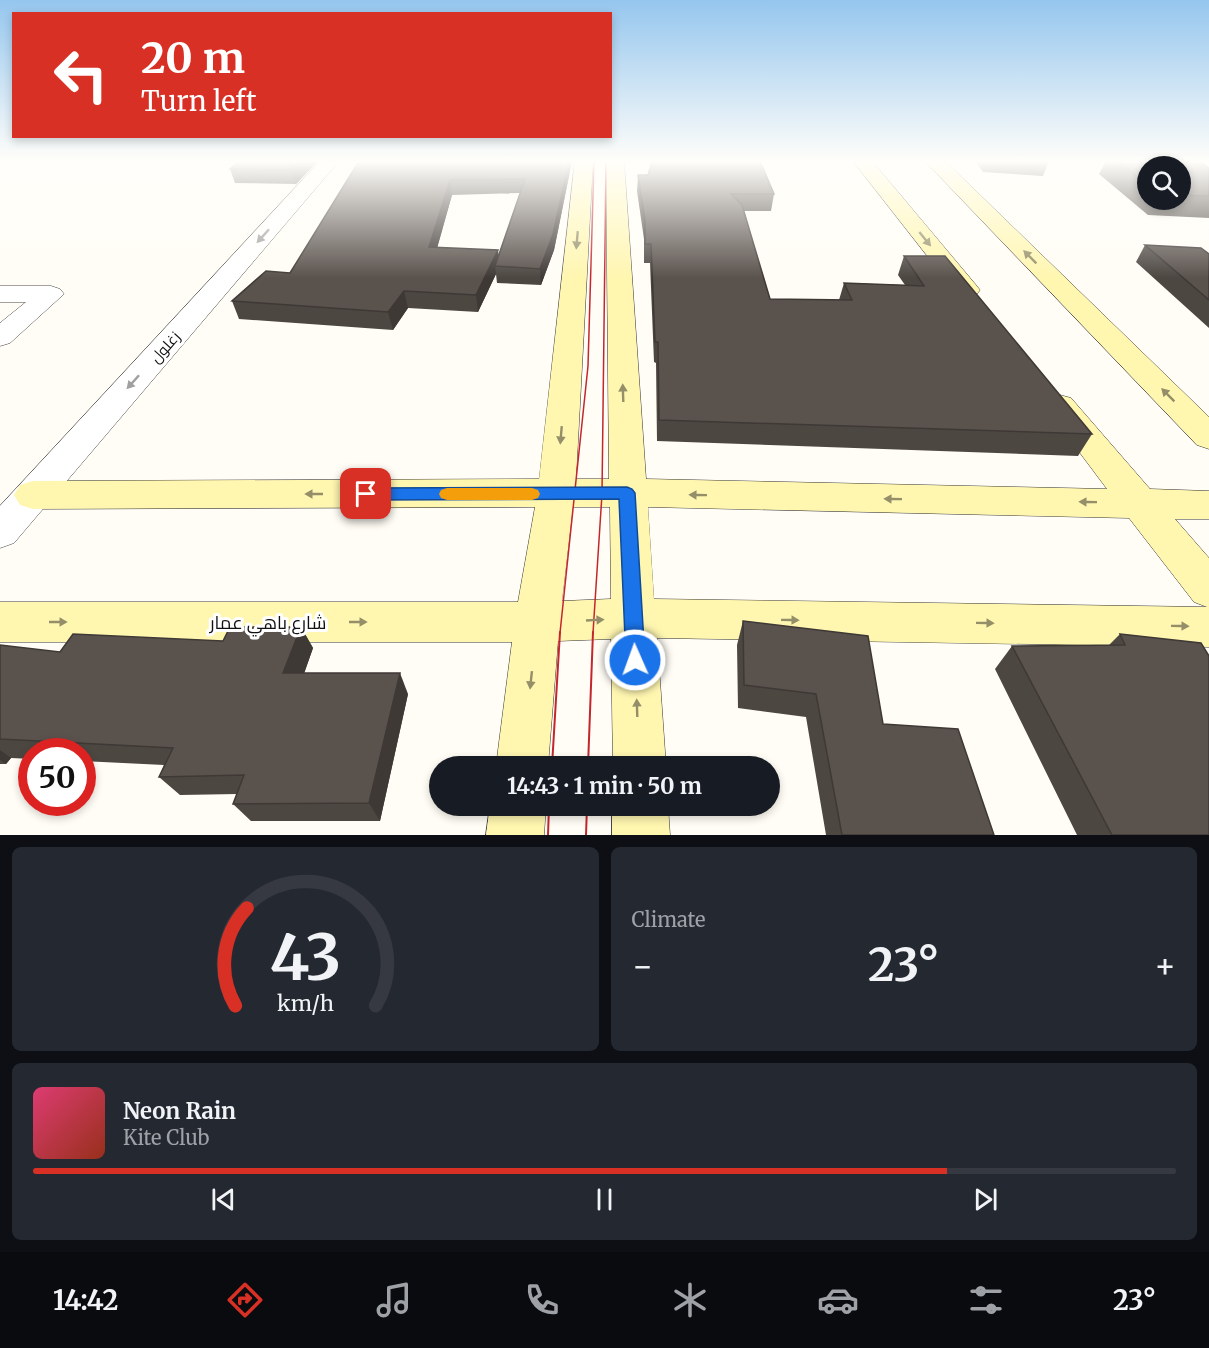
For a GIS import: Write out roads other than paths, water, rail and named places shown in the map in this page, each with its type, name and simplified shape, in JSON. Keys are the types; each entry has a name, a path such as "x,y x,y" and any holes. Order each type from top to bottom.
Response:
{"main road":[{"path":"523,756 537,622 556,494 581,200"},
{"path":"616,200 639,756"},
{"path":"894,200 984,311"},
{"path":"973,200 1209,437"},
{"path":"1044,384 1209,589"},
{"path":"33,495 627,493 1209,505"},
{"name":"شارع باهي عمار","path":"0,622 537,622 634,618 1209,627"},
{"path":"515,835 517,816"},
{"path":"640,816 641,835"}],"street":[{"name":"زغلول","path":"0,532 295,200"},
{"path":"0,294 51,294 0,337"}],"tram line":[{"path":"560,633 588,366 593,200"},
{"path":"593,633 602,494 606,200"},
{"path":"553,756 560,632"},
{"path":"588,756 593,632"},
{"path":"548,835 549,816"},
{"path":"586,835 587,816"}]}
